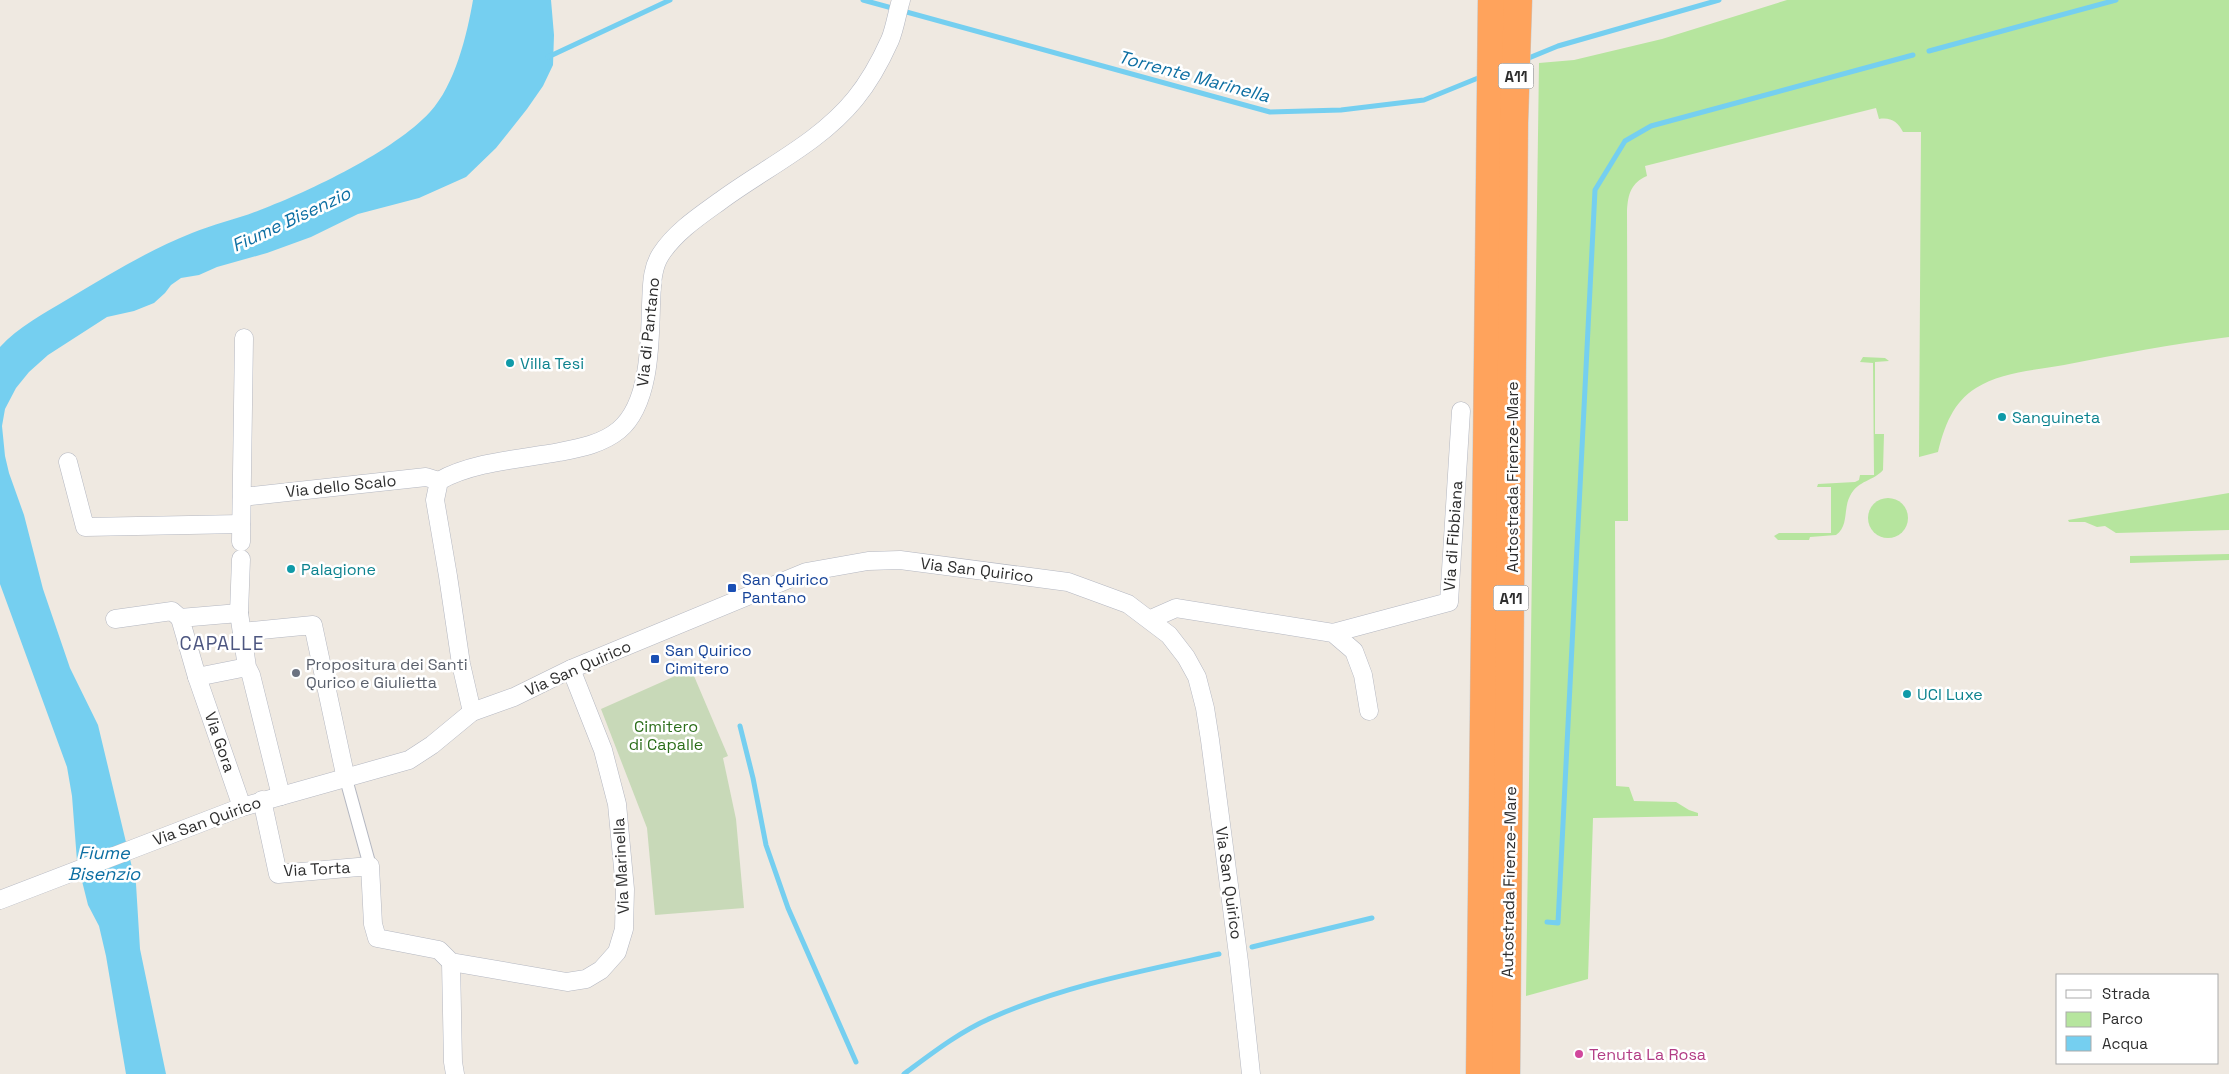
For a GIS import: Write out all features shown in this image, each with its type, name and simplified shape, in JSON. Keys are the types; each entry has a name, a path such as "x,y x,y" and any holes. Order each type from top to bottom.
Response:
{"highway":[{"name":"Autostrada Firenze-Mare","path":"1480,1074 1492,0"},
{"name":"Autostrada Firenze-Mare","path":"1506,1074 1514,122 1518,0"}],"street":[{"name":"Via di Pantano","path":"439,481 463,470 576,449 601,442 619,430 632,416 643,388 650,338 652,276 660,255 690,223 742,185 797,150 833,122 855,99 874,70 890,38 901,0"},
{"path":"244,338 239,613 247,667 266,729 281,796"},
{"name":"Via di Fibbiana","path":"1333,632 1449,602 1461,411"},
{"path":"68,462 85,527 241,524"},
{"name":"Via dello Scalo","path":"242,497 426,477 439,481"},
{"path":"439,481 435,500 461,664 472,712"},
{"name":"Via San Quirico","path":"4,907 22,892 242,807 409,760 432,745 472,712 514,697 571,669 806,572 868,561 900,560 1068,582 1128,604 1151,619 1169,635 1186,657 1196,677 1206,708 1239,962 1251,1074"},
{"path":"1151,619 1176,608 1333,632 1354,652 1364,675 1369,711"},
{"path":"115,619 172,611 180,618 239,613"},
{"name":"Via Gora","path":"180,618 198,678 242,807"},
{"path":"242,632 312,625 346,779"},
{"path":"198,678 247,667"},
{"name":"Via Marinella","path":"346,779 370,866 373,924 377,938 439,950 451,962 567,982 586,979 601,970 617,952 624,929 625,897 618,804 603,750 571,669"},
{"name":"Via Torta","path":"262,800 278,874 370,866"},
{"path":"451,962 453,1062 455,1074"}],"green space":[{"path":"1787,0 2229,0 2229,337 2146,349 2018,372 1996,378 1976,388 1961,400 1943,433 1938,452 1919,457 1921,132 1903,132 1894,121 1879,119 1876,108 1645,166 1647,176 1637,182 1631,190 1627,211 1628,521 1615,521 1616,786 1629,787 1634,801 1676,802 1698,813 1698,816 1593,818 1588,979 1526,996 1539,63 1574,60 1662,39"},
{"path":"1863,357 1885,358 1889,361 1875,362 1875,434 1884,434 1883,470 1853,491 1848,501 1843,527 1836,535 1810,537 1809,540 1778,540 1774,536 1779,533 1831,533 1831,487 1817,487 1818,484 1855,482 1859,480 1860,475 1874,475 1873,363 1860,362"},
{"path":"2229,493 2229,530 2116,533 2105,526 2097,527 2085,522 2069,522 2068,520"},
{"path":"1888,498 1902,504 1908,518 1902,532 1888,538 1874,532 1868,518 1874,504"},
{"path":"2229,554 2229,560 2130,563 2130,556"},
{"name":"Cimitero di Capalle","path":"691,669 728,756 723,758 736,819 744,908 655,915 647,828 601,709"}],"water":[{"name":"Fiume Bisenzio","path":"473,0 551,0 554,35 553,65 543,86 527,109 496,148 466,177 419,198 358,214 311,237 267,253 217,267 199,275 181,278 171,285 154,303 134,311 107,317 48,355 29,372 16,388 5,409 2,426 9,473 24,515 43,589 70,668 98,725 136,884 140,949 166,1074 126,1074 106,956 99,926 88,905 77,861 72,796 67,767 0,584 0,347 32,321 144,255 192,233 252,213 303,192 374,155 395,141 414,127 439,101 459,59"}],"waterway":[{"name":"Torrente Marinella","path":"548,57 670,0"},
{"name":"Torrente Marinella","path":"863,0 1270,112 1341,110 1424,100 1483,76"},
{"name":"Torrente Marinella","path":"1524,60 1558,46 1719,0"},
{"path":"1929,51 2116,0"},
{"path":"1547,922 1558,923 1595,190 1625,141 1651,126 1913,55"},
{"path":"740,726 753,778 766,845 788,908 856,1062"},
{"path":"1252,947 1372,918"},
{"path":"904,1074 968,1030 1018,1007 1103,980 1219,954"}],"place":[{"name":"Villa Tesi","path":"510,363"},
{"name":"Sanguineta","path":"2002,417"},
{"name":"Palagione","path":"291,569"},
{"name":"San Quirico Pantano","path":"732,588"},
{"name":"San Quirico Cimitero","path":"655,659"},
{"name":"Propositura dei Santi Qurico e Giulietta","path":"296,673"},
{"name":"UCI Luxe","path":"1907,694"},
{"name":"Tenuta La Rosa","path":"1579,1054"}],"district":[{"name":"CAPALLE","path":"222,643"}]}
